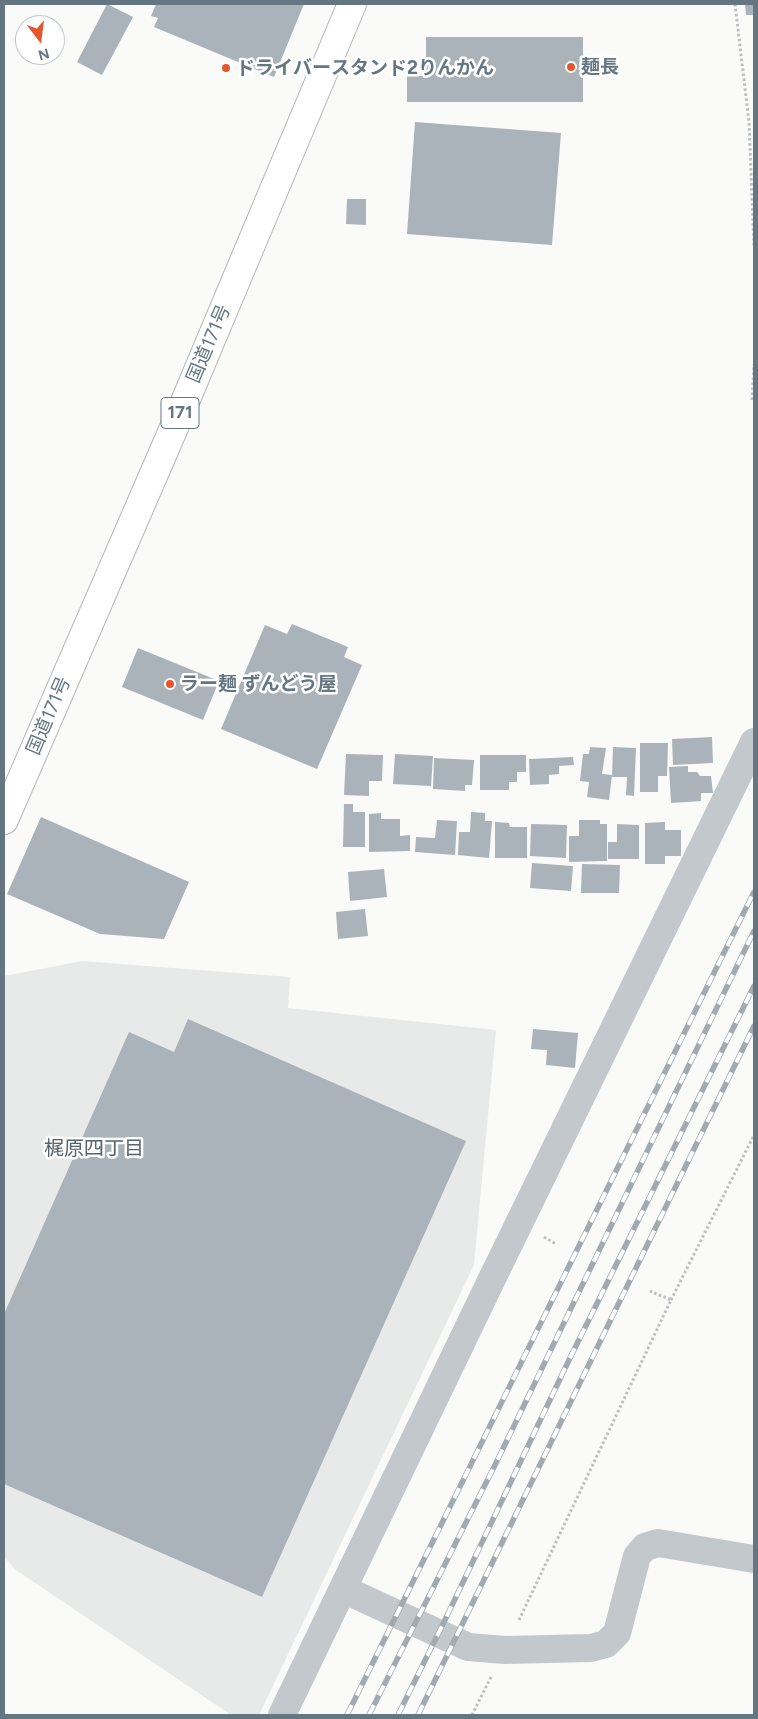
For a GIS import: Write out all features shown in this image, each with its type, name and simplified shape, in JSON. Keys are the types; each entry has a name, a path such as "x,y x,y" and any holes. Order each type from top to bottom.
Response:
{"highway":[{"name":"国道171号","path":"4,820 179,416 352,4"}],"street":[{"path":"282,1715 754,742"},
{"path":"343,1589 468,1648 504,1650 591,1648 606,1644 617,1633 637,1556 645,1547 658,1543 754,1559"}],"path":[{"path":"734,4 749,122 754,247"},
{"path":"752,400 754,364"},
{"path":"472,1715 671,1300 754,1135"},
{"path":"650,1291 671,1300"}],"shaded area":[{"path":"82,961 290,977 288,1008 496,1030 474,1265 259,1715 231,1715 16,1570 4,1557 4,976"}],"building":[{"path":"107,4 133,17 102,75 77,62"},
{"path":"156,4 304,4 274,77 154,27 158,18 151,16"},
{"path":"745,4 754,4 754,15 746,15"},
{"path":"426,37 583,37 583,102 407,102 407,76 426,76"},
{"path":"415,122 561,133 552,245 407,234"},
{"path":"347,199 366,199 366,225 346,224"},
{"path":"292,624 348,647 344,657 362,665 317,769 221,729 265,625 287,634"},
{"name":"ラー麺 ずんどう屋","path":"138,648 219,681 203,720 122,687"},
{"path":"712,737 713,763 673,765 672,739"},
{"path":"640,743 668,743 667,776 658,776 658,792 640,792"},
{"path":"590,747 606,748 602,774 612,775 609,800 587,797 589,782 580,781 583,754 589,754"},
{"path":"613,747 636,748 634,796 626,795 627,777 612,777"},
{"path":"346,754 383,755 382,781 369,781 369,796 344,795"},
{"path":"395,754 433,756 431,786 393,784"},
{"path":"480,755 526,755 526,772 517,772 517,782 509,782 509,790 480,790"},
{"path":"573,757 574,765 559,766 559,774 549,775 549,784 530,785 529,759"},
{"path":"434,758 474,760 472,785 465,785 465,791 433,789"},
{"path":"688,766 688,772 697,772 700,776 711,776 713,793 701,793 701,801 671,803 669,767"},
{"path":"344,804 353,804 353,812 365,812 365,847 343,847"},
{"path":"471,812 485,813 485,821 492,821 489,858 458,855 459,832 470,832"},
{"path":"381,813 381,819 400,819 400,836 410,835 410,851 369,852 369,814"},
{"path":"41,817 189,882 164,939 100,934 7,894"},
{"path":"437,820 457,821 455,855 415,852 416,837 435,838"},
{"path":"579,820 600,820 600,824 607,824 607,861 569,862 569,836 579,836"},
{"path":"495,822 509,823 510,827 527,827 527,858 495,858"},
{"path":"665,822 665,830 681,830 681,856 665,856 665,864 645,864 645,823"},
{"path":"531,824 567,825 566,858 530,856"},
{"path":"617,824 639,825 639,859 608,859 608,842 617,842"},
{"path":"532,863 573,866 571,891 530,888"},
{"path":"582,864 620,865 619,893 581,893"},
{"path":"384,869 387,897 350,901 348,872"},
{"path":"365,909 368,936 338,939 336,912"},
{"path":"188,1019 466,1141 262,1597 4,1484 4,1314 129,1032 174,1052"},
{"path":"533,1029 578,1033 575,1068 546,1065 547,1050 531,1049"}],"railway":[{"path":"347,1715 754,892"},
{"path":"369,1715 496,1463 754,931"},
{"path":"398,1715 569,1360 754,986"},
{"path":"418,1715 754,1026"}],"place":[{"name":"麺長","path":"571,67"},
{"name":"ドライバースタンド2りんかん","path":"226,68"},
{"name":"ラー麺 ずんどう屋","path":"170,684"}],"district":[{"name":"梶原四丁目","path":"94,1149"}]}
